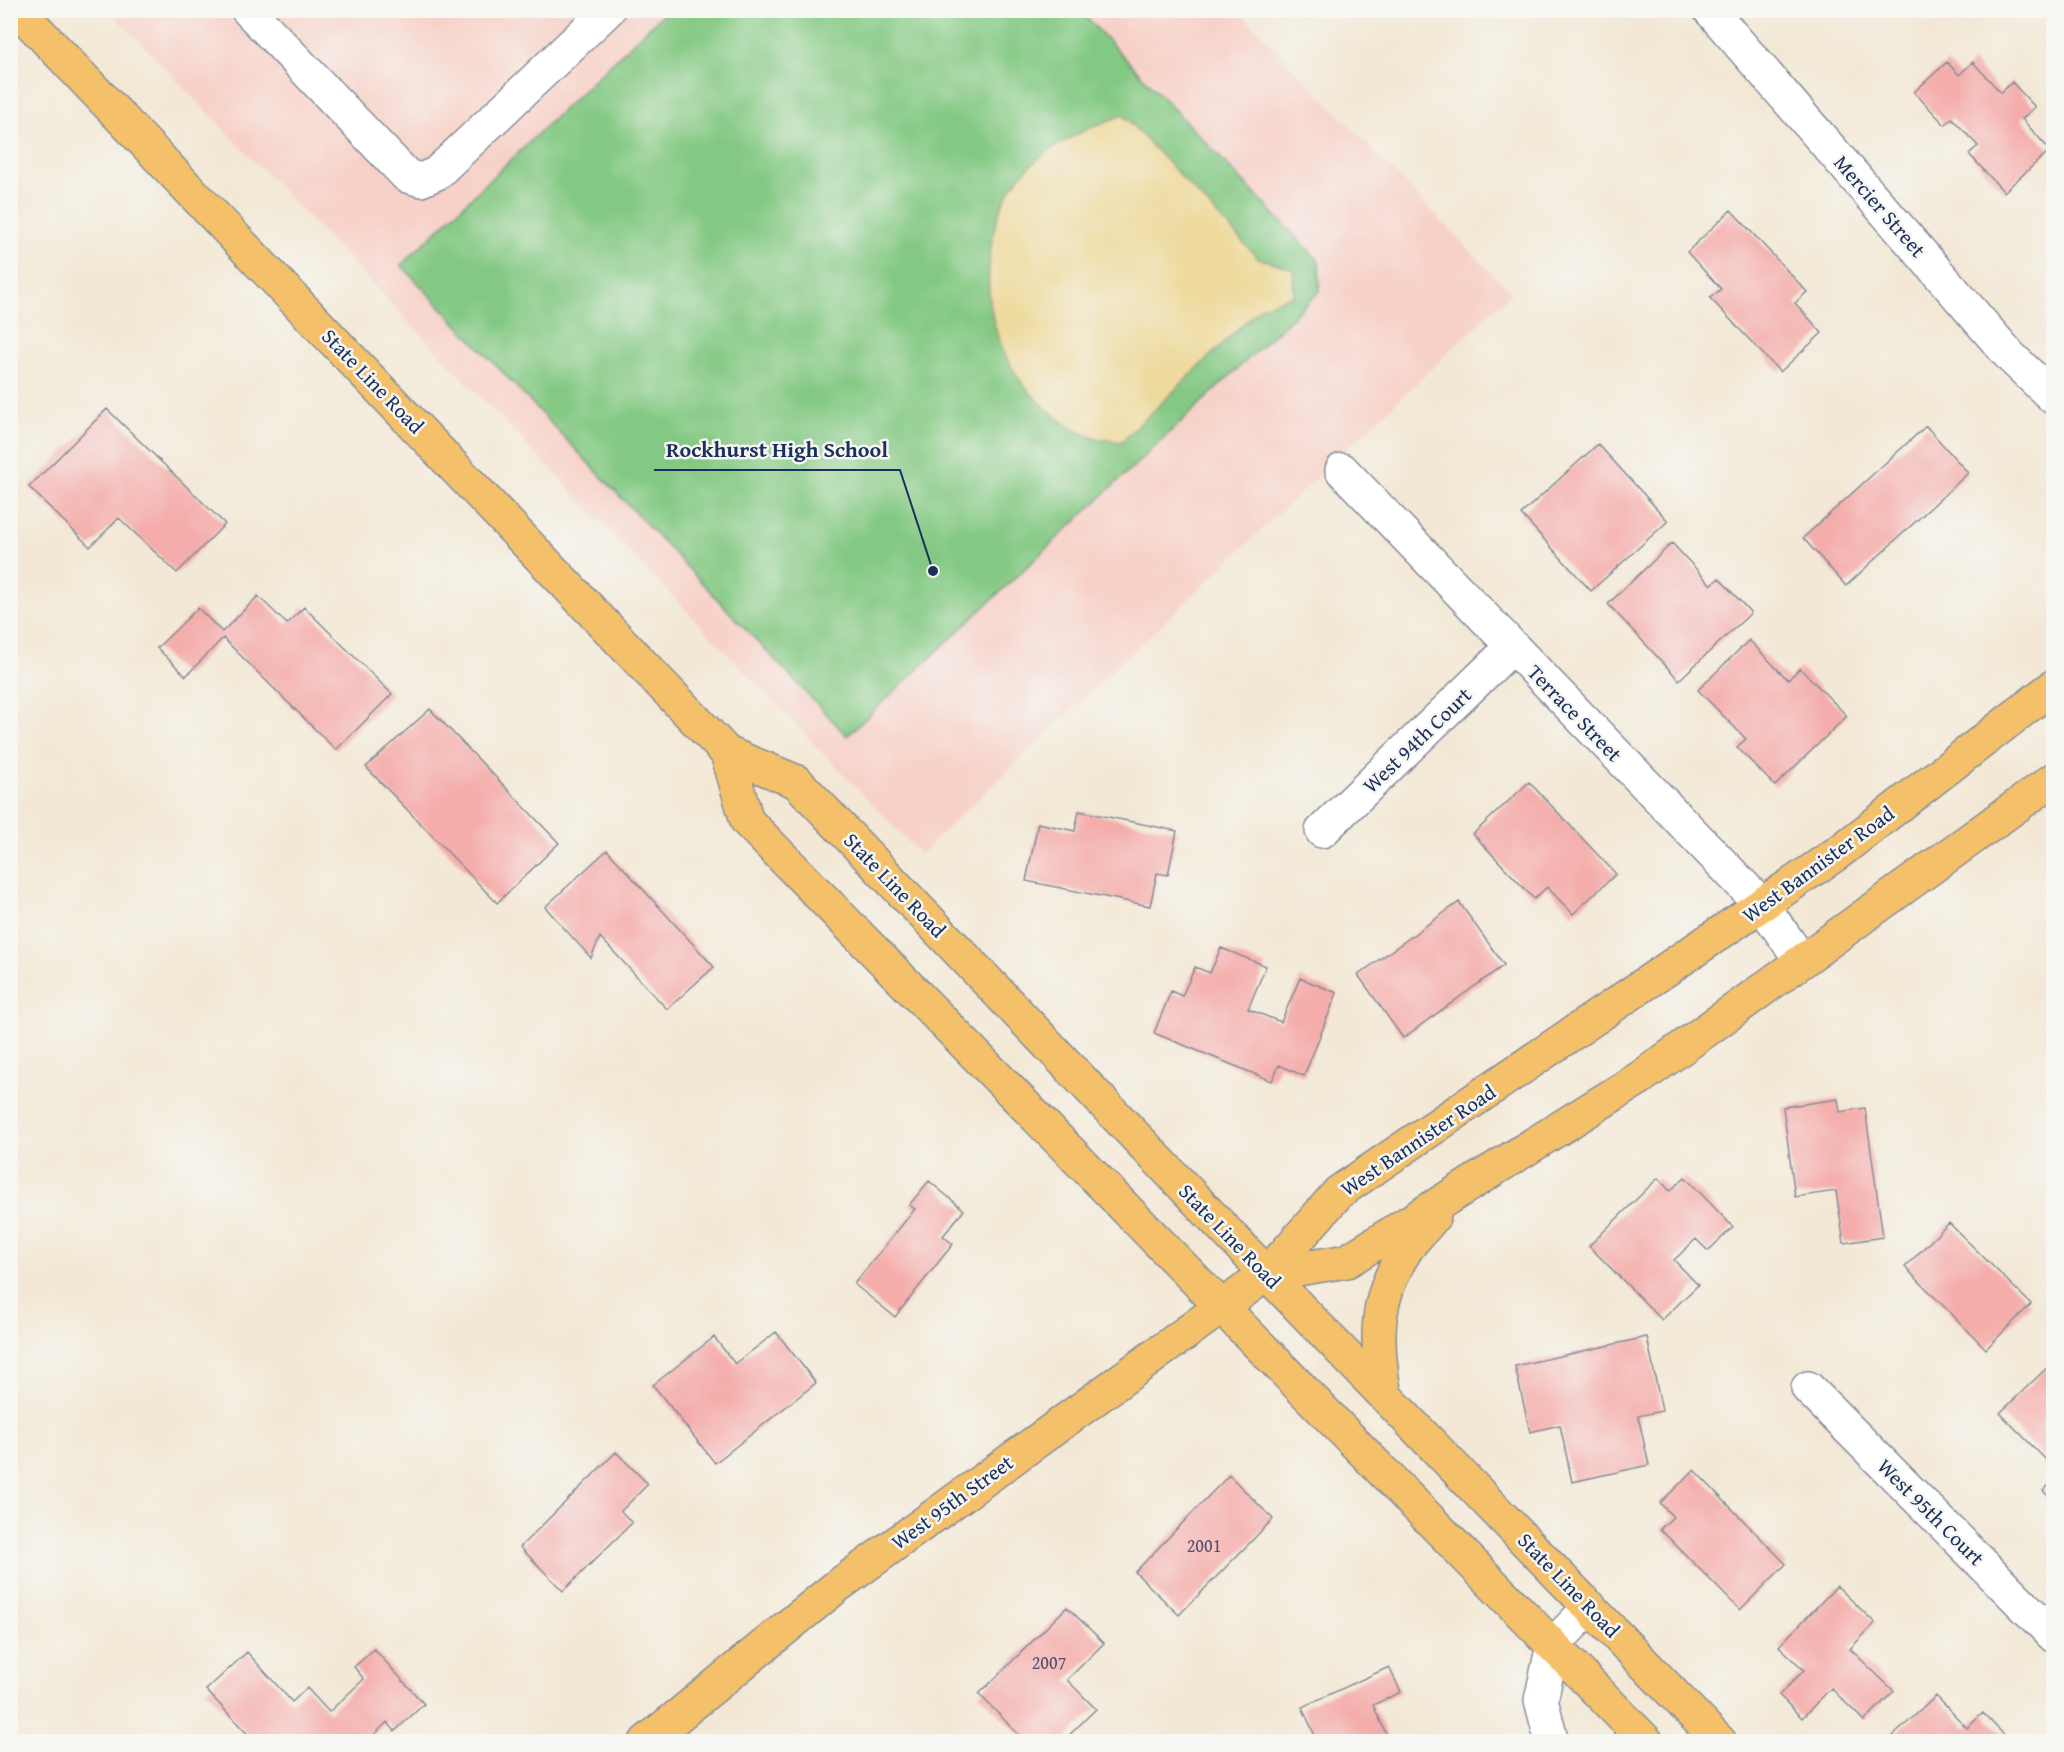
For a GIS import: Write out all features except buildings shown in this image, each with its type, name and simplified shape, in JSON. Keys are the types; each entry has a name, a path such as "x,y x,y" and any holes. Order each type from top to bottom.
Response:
{"main road":[{"name":"State Line Road","path":"18,10 727,753 797,782 1267,1274 1720,1742"},
{"name":"West Bannister Road","path":"1267,1274 1339,1192 1839,852 2054,686"},
{"name":"State Line Road","path":"727,753 747,820 1647,1742"},
{"path":"1267,1274 1347,1261 1640,1078 2054,779"},
{"path":"1385,1396 1378,1355 1379,1318 1388,1285 1407,1248 1453,1194"},
{"name":"West 95th Street","path":"646,1742 836,1587 1267,1274"}],"street":[{"path":"248,10 406,176 421,180 437,173 608,10"},
{"name":"Mercier Street","path":"1710,10 2011,357 2054,398"},
{"name":"Terrace Street","path":"1342,470 1511,648 1762,905 1802,961"},
{"name":"West 94th Court","path":"1322,831 1511,648"},
{"name":"West 95th Court","path":"1808,1388 2054,1636"},
{"path":"1552,1742 1541,1700 1553,1645 1590,1607"}],"shaded area":[{"path":"110,11 1239,11 1511,293 920,854"}],"green space":[{"path":"1079,10 1319,261 1320,291 847,736 401,265 666,11"}],"sand":[{"path":"1123,115 1258,258 1293,269 1294,295 1261,307 1121,442 1096,438 1076,431 1031,394 1018,377 999,339 989,298 989,276 991,246 998,215 1004,200 1018,179 1030,166 1059,145 1090,128"}],"place":[{"name":"Rockhurst High School","path":"933,571"}]}
